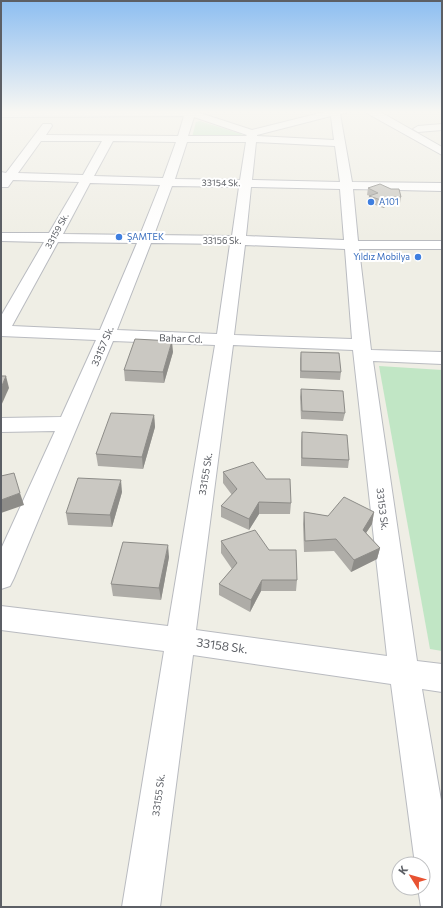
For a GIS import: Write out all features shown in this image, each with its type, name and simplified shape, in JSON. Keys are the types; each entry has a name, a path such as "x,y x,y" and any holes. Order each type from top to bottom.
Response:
{"street":[{"path":"1,188 6,176 26,153"},
{"name":"33159 Sk.","path":"2,326 101,153"},
{"name":"33157 Sk.","path":"1,578 108,332 145,240 177,153"},
{"name":"33155 Sk.","path":"141,907 226,336 237,240 250,153"},
{"name":"33153 Sk.","path":"341,153 346,186 361,345 404,672 440,907"},
{"name":"33154 Sk.","path":"6,176 166,182 442,187"},
{"name":"33156 Sk.","path":"1,238 237,240 352,245 442,245"},
{"name":"Bahar Cd.","path":"2,326 108,332 226,336 361,345 442,358"},
{"path":"1,425 68,424"},
{"name":"33158 Sk.","path":"1,618 180,640 442,678"}],"green space":[{"path":"379,366 442,370 442,651 430,649"}],"building":[{"path":"380,184 391,189 399,189 401,197 392,197 384,201 369,196 378,193 368,188"},
{"path":"135,339 172,341 163,372 124,370"},
{"path":"301,352 339,353 341,372 301,371"},
{"path":"1,376 6,376 1,388"},
{"path":"301,389 343,391 345,413 302,411"},
{"path":"111,413 154,415 142,457 96,454"},
{"path":"302,432 347,435 349,460 302,458"},
{"path":"253,462 266,479 290,479 291,503 259,502 249,519 221,506 237,489 223,472"},
{"path":"14,473 20,493 1,500 1,476"},
{"path":"78,478 121,480 110,515 66,513"},
{"path":"344,497 374,512 363,530 380,548 354,560 336,539 305,541 304,512 328,516"},
{"path":"255,530 269,550 296,550 297,580 262,580 251,600 219,584 237,563 221,541"},
{"path":"123,542 168,545 159,588 111,584"}],"place":[{"name":"A101","path":"371,202"},
{"name":"ŞAMTEK","path":"119,237"},
{"name":"Yıldız Mobilya","path":"418,257"}]}
